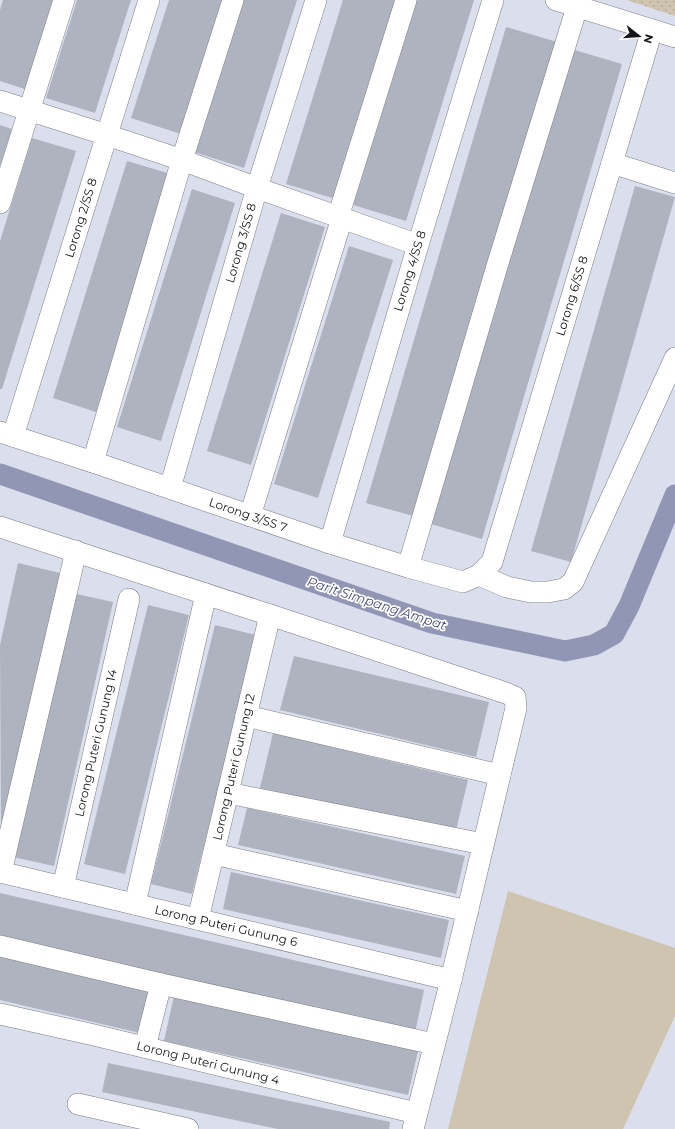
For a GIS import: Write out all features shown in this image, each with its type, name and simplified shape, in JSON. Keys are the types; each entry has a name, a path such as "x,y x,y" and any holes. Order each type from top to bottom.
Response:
{"street":[{"path":"0,203 64,0"},
{"name":"Lorong 2/SS 8","path":"7,434 107,135 149,0"},
{"path":"93,462 182,160 234,0"},
{"name":"Lorong 3/SS 8","path":"170,488 257,188 316,0"},
{"path":"250,516 406,0"},
{"name":"Lorong 4/SS 8","path":"330,543 418,245 493,0"},
{"path":"556,0 675,37"},
{"path":"408,566 498,263 577,7"},
{"name":"Lorong 6/SS 8","path":"486,569 652,30"},
{"path":"0,101 182,160 418,245"},
{"path":"612,163 675,183"},
{"path":"486,569 507,586 531,592 548,592 564,589 573,582 675,358"},
{"name":"Lorong 3/SS 7","path":"7,434 330,543 463,582 486,569"},
{"path":"0,527 515,697 516,708 468,911 415,1121"},
{"path":"1,872 76,552"},
{"path":"135,904 206,594"},
{"name":"Lorong Puteri Gunung 14","path":"63,887 129,599"},
{"name":"Lorong Puteri Gunung 12","path":"198,919 270,615"},
{"path":"246,716 500,775"},
{"path":"228,793 483,844"},
{"path":"214,854 468,911"},
{"name":"Lorong Puteri Gunung 6","path":"1,872 451,980"},
{"path":"0,946 161,984 434,1044"},
{"path":"145,1047 161,984"},
{"name":"Lorong Puteri Gunung 4","path":"0,1014 145,1047 415,1121"},
{"path":"78,1104 188,1129"}],"shaded area":[{"path":"627,0 675,0 675,16"},
{"path":"508,891 675,948 675,1016 623,1129 448,1129"}],"building":[{"path":"3,0 57,0 28,90 0,81 0,10"},
{"path":"77,0 131,0 95,113 46,98"},
{"path":"169,0 223,0 181,134 131,118"},
{"path":"242,0 297,0 244,168 194,152"},
{"path":"343,0 400,0 339,200 286,184"},
{"path":"417,0 474,0 406,221 353,205"},
{"path":"506,27 557,42 417,517 366,503"},
{"path":"571,49 622,64 482,539 431,524"},
{"path":"0,125 12,129 0,166"},
{"path":"32,138 76,151 2,389 0,389 0,241"},
{"path":"127,161 171,174 96,412 53,398"},
{"path":"635,186 675,197 571,562 531,551"},
{"path":"192,189 235,203 161,441 117,427"},
{"path":"281,213 325,227 251,465 207,451"},
{"path":"349,246 393,260 318,498 274,484"},
{"path":"18,563 60,573 1,835 0,645"},
{"path":"72,593 113,602 54,866 13,857"},
{"path":"148,605 189,615 125,874 84,864"},
{"path":"215,625 256,635 192,894 151,884"},
{"path":"294,656 489,702 476,757 280,710"},
{"path":"273,733 468,780 455,834 260,788"},
{"path":"247,808 465,856 456,894 238,845"},
{"path":"231,872 449,920 441,958 223,909"},
{"path":"0,893 424,990 415,1033 0,937"},
{"path":"0,954 151,989 140,1033 0,1000"},
{"path":"174,996 418,1051 408,1095 164,1041"},
{"path":"108,1063 390,1122 389,1129 278,1129 102,1092"}],"waterway":[{"name":"Parit Simpang Ampat","path":"0,474 432,623 565,651 594,645 614,634 629,606 675,495"}]}
